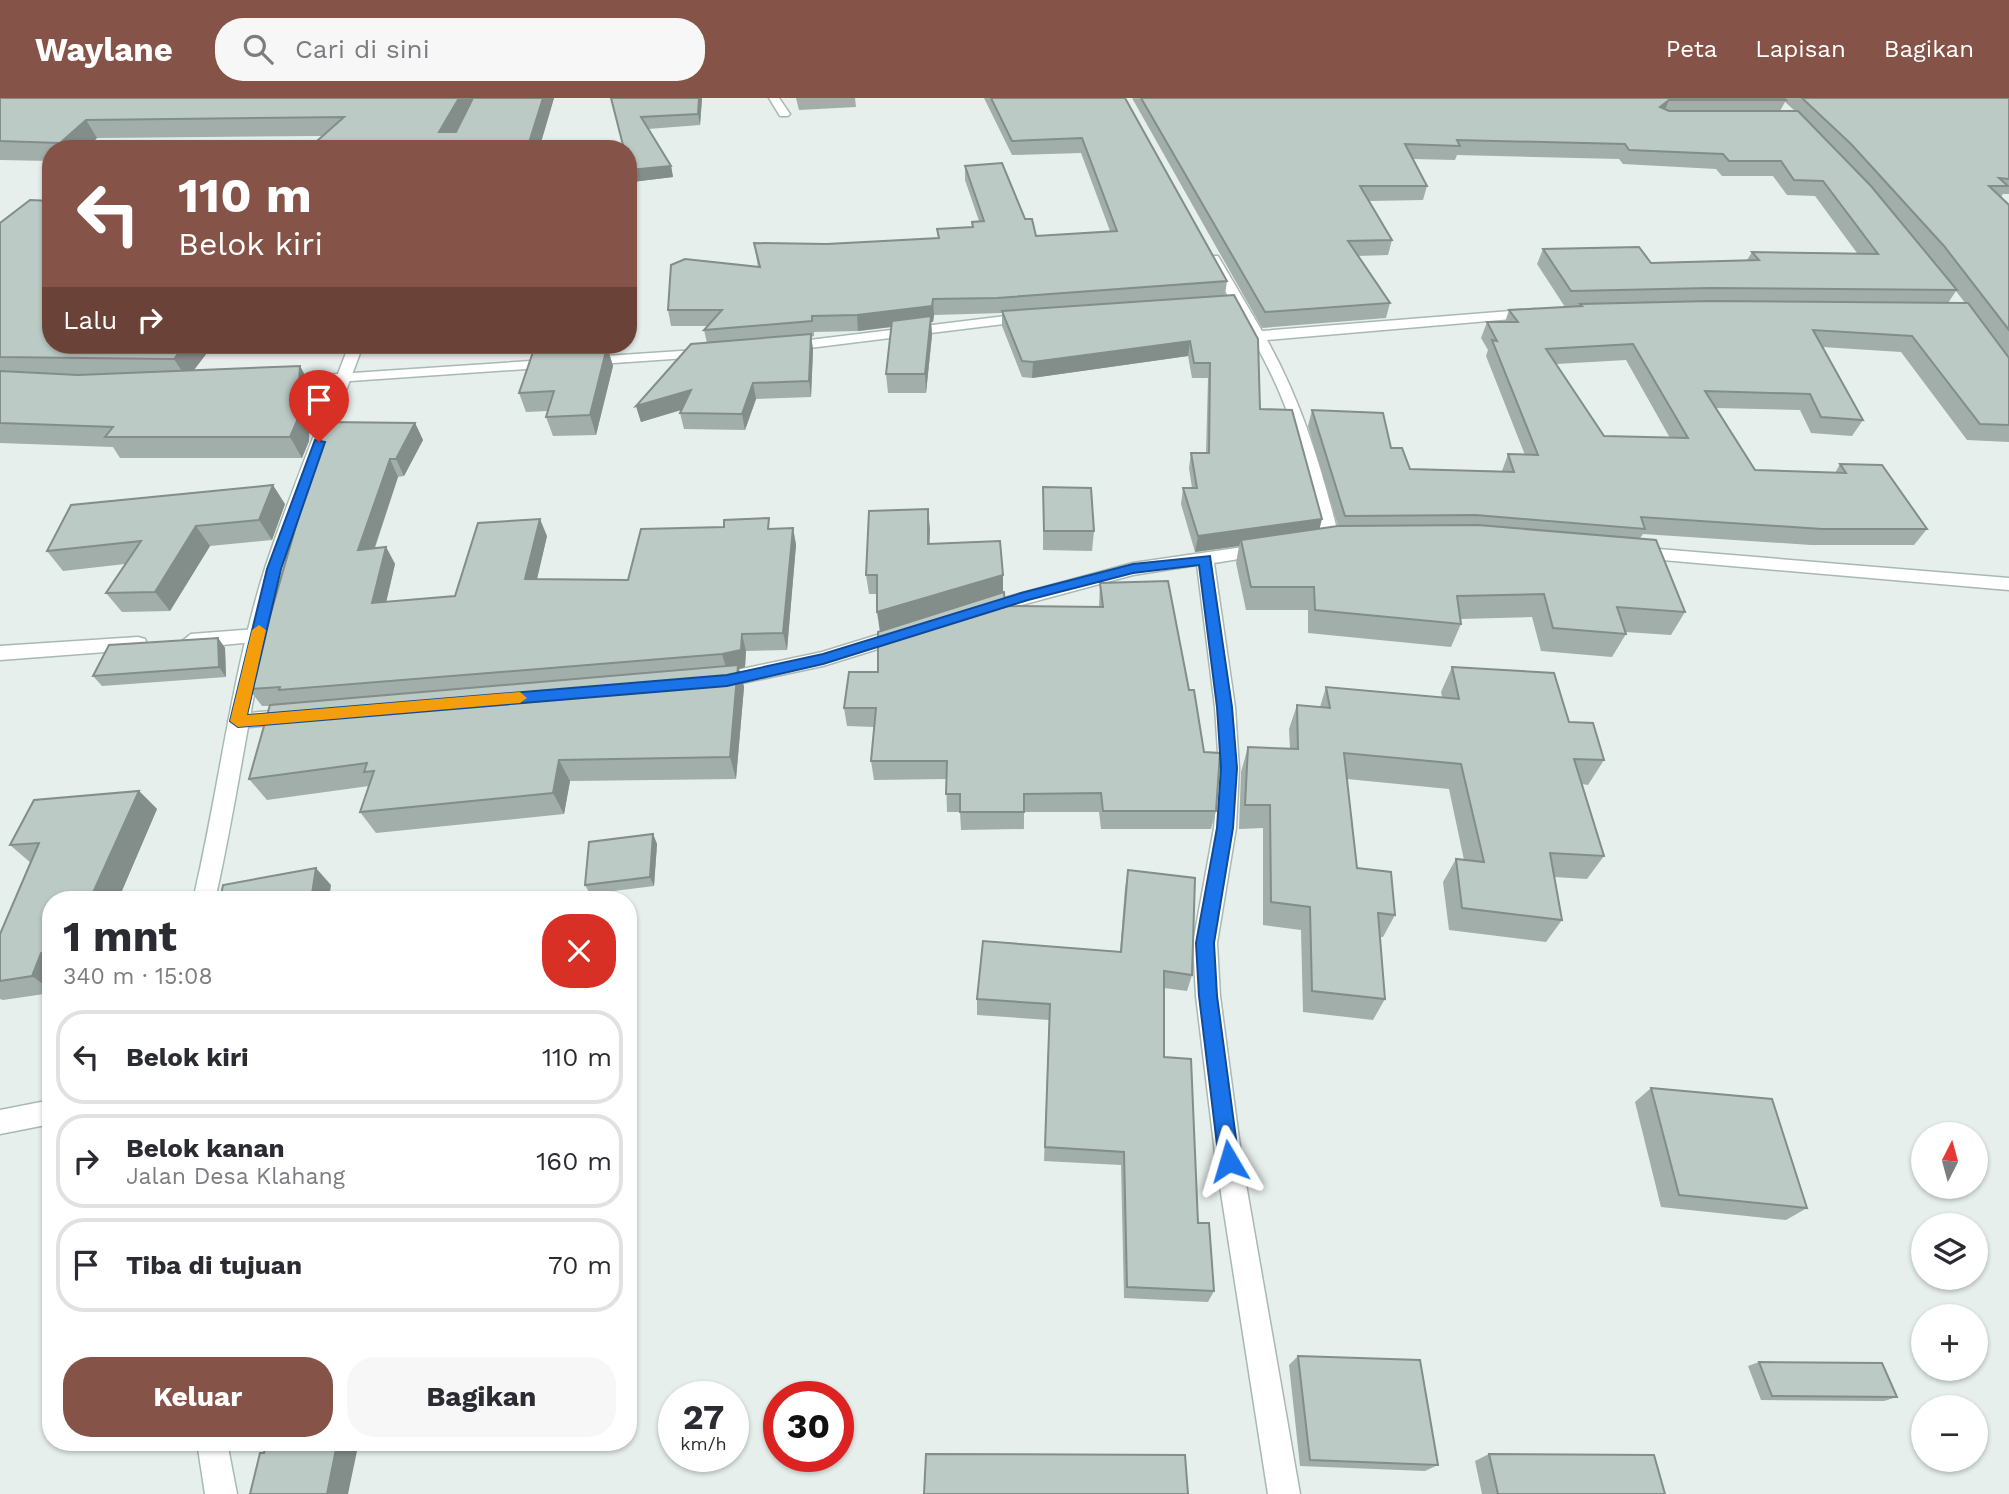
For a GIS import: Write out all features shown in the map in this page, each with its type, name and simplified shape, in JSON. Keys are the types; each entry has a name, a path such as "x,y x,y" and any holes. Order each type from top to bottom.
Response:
{"street":[{"path":"774,98 784,114"},
{"path":"1205,244 1231,303 1259,336 1285,388 1307,447 1338,541 1307,544"},
{"path":"1259,336 1556,313"},
{"path":"775,348 1050,315"},
{"path":"261,383 720,352"},
{"path":"206,891 222,823 238,721 257,636 282,545 353,354"},
{"path":"961,616 1026,596 1133,569 1284,547"},
{"path":"1622,552 2009,584"},
{"path":"1205,559 1225,707 1229,768 1225,828 1205,943 1208,996 1229,1161 1284,1494"},
{"path":"700,683 727,681 823,659 923,628"},
{"path":"0,653 257,636"},
{"path":"238,721 319,714"},
{"path":"0,1122 42,1114"},
{"path":"214,1451 221,1494"}],"building":[{"path":"0,98 459,98 439,132 456,132 473,98 543,98 530,140 318,140 344,117 86,120 63,140 0,141"},
{"path":"611,98 699,98 698,114 641,117 671,166 637,169 637,140 622,140"},
{"path":"991,98 1125,98 1227,281 997,298 933,299 932,306 857,315 812,316 812,321 704,330 722,310 668,310 671,265 685,259 760,267 754,243 827,244 939,238 937,229 973,227 972,222 984,221 965,166 1002,163 1025,219 1032,219 1036,236 1117,231 1082,138 1012,141"},
{"path":"1141,98 1784,98 1786,100 1669,100 1660,107 1669,111 1798,111 1871,186 1957,290 1710,288 1571,291 1543,249 1639,247 1651,263 1759,260 1752,252 1878,254 1823,181 1794,180 1781,161 1729,161 1723,154 1629,150 1625,144 1457,140 1460,146 1405,144 1427,186 1360,186 1392,240 1348,241 1390,303 1265,312"},
{"path":"1802,98 2009,98 2009,179 1999,178 2008,186 1989,186 2009,205 2009,330 1944,246 1851,144"},
{"path":"30,200 42,201 42,354 178,354 174,359 0,357 0,223"},
{"path":"1234,295 1258,339 1260,409 1292,410 1322,519 1198,536 1183,488 1197,488 1191,453 1209,453 1210,363 1194,363 1190,341 1033,362 1022,361 1002,311"},
{"path":"1710,301 1968,303 2009,358 2009,425 1980,424 1912,336 1813,330 1863,420 1821,417 1810,394 1705,391 1755,470 1846,473 1840,464 1882,465 1927,529 1822,529 1641,517 1645,529 1476,515 1345,516 1312,410 1383,413 1391,448 1402,448 1410,469 1514,472 1508,454 1538,455 1492,340 1497,341 1487,322 1518,322 1509,310 1582,306 1580,304","holes":["1633,344 1688,438 1604,436 1546,349"]},
{"path":"931,316 925,374 886,374 892,321"},
{"path":"811,334 809,381 753,383 742,414 680,413 691,390 636,406 691,344"},
{"path":"532,354 605,354 590,415 546,417 554,391 519,393"},
{"path":"300,366 297,421 290,437 105,437 113,427 0,423 0,371 78,375"},
{"path":"326,422 415,423 396,459 390,459 358,550 386,547 372,603 455,596 478,523 540,519 525,579 628,580 641,529 724,527 724,520 769,518 768,529 793,528 783,633 742,634 741,650 722,654 279,690 280,687 249,689"},
{"path":"273,485 259,520 196,526 155,592 106,593 141,541 47,551 71,505"},
{"path":"1043,487 1091,488 1094,531 1044,531"},
{"path":"928,509 928,544 1000,541 1003,575 877,612 877,575 866,575 869,511"},
{"path":"1478,525 1656,540 1685,612 1617,607 1626,634 1553,628 1544,594 1457,596 1461,624 1315,610 1314,587 1251,587 1241,540 1338,526"},
{"path":"1168,581 1189,690 1194,690 1204,752 1220,753 1216,811 1103,811 1101,793 1024,794 1024,812 960,812 960,794 946,794 947,761 871,761 876,708 844,708 849,672 878,672 878,632 1004,592 1005,606 1103,607 1100,583"},
{"path":"218,638 219,667 93,676 109,645"},
{"path":"738,665 730,757 559,760 553,793 360,812 374,771 364,772 367,763 249,779 270,705"},
{"path":"1452,667 1554,673 1569,722 1593,723 1604,760 1574,759 1604,856 1550,853 1562,920 1462,908 1456,859 1484,862 1461,764 1344,753 1357,868 1391,872 1395,915 1378,913 1385,999 1312,991 1310,907 1271,902 1270,805 1245,805 1248,747 1298,749 1297,705 1330,708 1326,687 1459,699"},
{"path":"139,791 94,891 42,891 42,953 32,976 0,981 0,934 39,843 10,845 34,800"},
{"path":"653,834 650,877 585,885 589,842"},
{"path":"316,868 312,891 222,891 223,885"},
{"path":"1128,870 1195,878 1192,975 1164,971 1164,1057 1191,1059 1198,1223 1209,1223 1214,1291 1127,1287 1124,1152 1045,1147 1050,1004 977,999 983,941 1121,952"},
{"path":"1651,1088 1772,1099 1807,1208 1679,1195"},
{"path":"1298,1356 1420,1360 1438,1465 1310,1460"},
{"path":"1759,1362 1882,1363 1897,1397 1772,1396"},
{"path":"336,1451 327,1494 250,1494 260,1453"},
{"path":"926,1454 1185,1455 1188,1494 924,1494"},
{"path":"1489,1454 1654,1455 1665,1494 1498,1494"}],"slow traffic":[{"path":"259,630 238,721 520,698"}],"route":[{"path":"319,442 274,569 238,721 727,681 823,659 1026,596 1133,569 1205,559 1225,707 1229,768 1225,828 1205,943 1208,996 1229,1161"}]}
